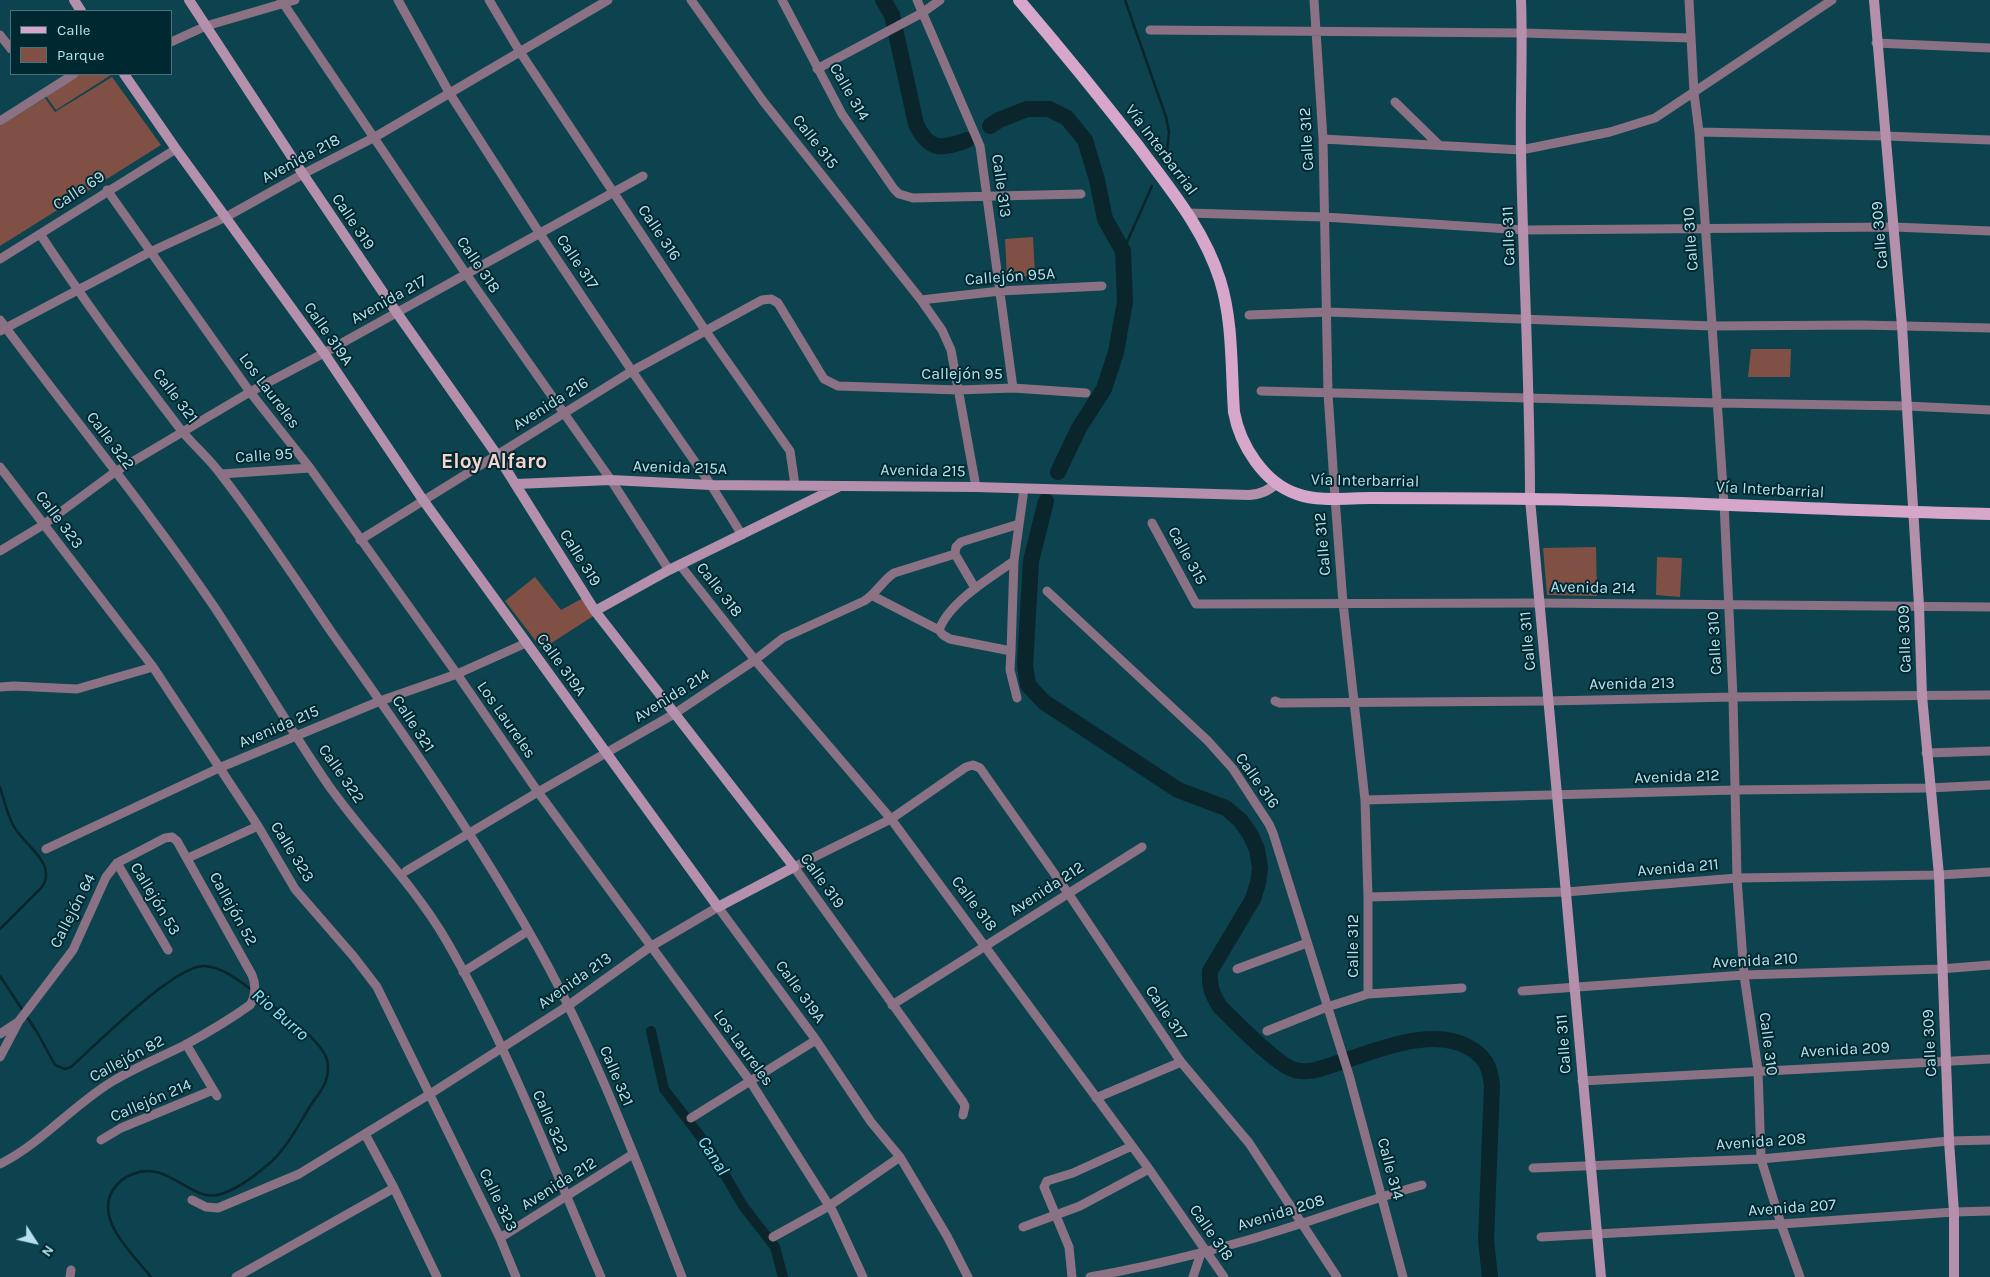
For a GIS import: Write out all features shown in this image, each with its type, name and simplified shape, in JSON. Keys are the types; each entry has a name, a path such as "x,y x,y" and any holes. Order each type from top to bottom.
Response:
{"main road":[{"name":"Vía Interbarrial","path":"1018,0 1112,113 1188,212 1209,252 1220,280 1225,304 1237,428 1252,456 1277,483 1300,495 1334,498 1530,499 1724,503 1990,514"}],"street":[{"name":"Calle 319","path":"189,0 397,313 497,455 595,610 794,867 963,1102 965,1106 963,1115"},
{"path":"172,42 206,26 282,2 295,0"},
{"name":"Calle 317","path":"398,0 450,94 540,234 711,485 742,535"},
{"name":"Calle 316","path":"488,0 520,52 705,330 790,452 795,485"},
{"name":"Avenida 218","path":"2,326 78,291 150,252 226,216 375,137 608,0"},
{"name":"Calle 315","path":"690,0 763,100 936,320 948,341 959,390 976,486"},
{"name":"Calle 314","path":"782,0 842,114 889,183 899,194 913,198 988,196"},
{"name":"Calle 313","path":"917,0 980,146 1013,388"},
{"path":"817,69 922,13 940,0"},
{"name":"Calle 312","path":"1314,0 1323,139 1328,312 1328,393 1334,498 1353,702 1365,800 1368,994"},
{"name":"Calle 311","path":"1521,0 1521,150 1530,398 1530,499 1601,1277"},
{"name":"Calle 310","path":"1689,0 1694,94 1699,132 1724,503 1733,697 1737,878 1744,975 1758,1070 1761,1159 1800,1277"},
{"path":"1323,139 1521,150 1610,132 1655,118 1694,94 1832,0"},
{"name":"Calle 309","path":"1874,0 1876,43 1902,326 1919,606 1922,696 1938,875 1949,1141 1954,1212 1954,1277"},
{"name":"Calle 318","path":"282,2 466,274 611,480 669,570"},
{"path":"1150,30 1522,33 1691,38"},
{"path":"0,35 10,48"},
{"path":"1876,43 1990,48"},
{"path":"0,121 72,75"},
{"name":"Calle 319A","path":"125,75 324,353 423,500 606,754 816,1040 871,1122 900,1157 947,1236 968,1277"},
{"path":"1395,102 1430,138 1440,145"},
{"path":"1699,132 1990,140"},
{"name":"Calle 69","path":"0,259 107,190 176,149"},
{"name":"Avenida 217","path":"0,551 43,525 115,472 250,392 397,313 643,176"},
{"name":"Los Laureles","path":"107,190 250,392 310,468 457,674 538,792 750,1081 829,1206 863,1277"},
{"path":"988,196 1081,194"},
{"path":"1188,212 1324,217 1524,230 1894,227 1990,231"},
{"name":"Calle 321","path":"40,234 78,291 183,432 221,474 380,701 468,834 528,931 569,1005 633,1154 682,1277"},
{"name":"Callejón 95A","path":"921,300 1000,291 1102,286"},
{"name":"Avenida 216","path":"360,540 632,371 762,300 771,299 778,303 824,378 838,386"},
{"path":"1249,315 1328,312 1712,326 1990,328"},
{"name":"Calle 322","path":"2,326 115,472 214,608 340,801 429,914 446,940 502,1047 601,1277"},
{"name":"Callejón 95","path":"838,386 959,390 1013,388 1086,393"},
{"path":"1261,391 1717,404 1907,406 1990,410"},
{"name":"Calle 323","path":"0,467 153,667 258,826 295,889 377,987 500,1238 516,1277"},
{"name":"Calle 95","path":"221,474 310,468"},
{"name":"Avenida 215A","path":"516,484 611,480 711,485 843,485"},
{"name":"Avenida 215","path":"595,610 669,570 843,485 976,486 1249,495 1269,490 1277,483"},
{"path":"1017,698 1010,670 1014,561 1024,489"},
{"name":"Calle 315","path":"1152,523 1196,604"},
{"path":"975,588 955,554 956,547 961,542 1019,524"},
{"name":"Avenida 214","path":"406,871 674,714 755,660 783,638 873,596 885,579 894,573 955,554"},
{"path":"939,630 942,621 975,588 1014,561"},
{"name":"Calle 318","path":"680,565 755,660 891,819 986,945 1149,1169 1203,1252 1224,1277"},
{"name":"Calle 316","path":"1047,591 1208,741 1233,769 1264,814 1273,833 1342,1051"},
{"path":"873,596 939,630 950,639 1011,651"},
{"name":"Avenida 214","path":"1196,604 1540,603 1990,607"},
{"name":"Avenida 215","path":"46,849 219,768 380,701 457,674 526,643"},
{"path":"0,687 77,689 153,667"},
{"name":"Avenida 213","path":"1275,701 1280,703 1549,701 1990,695"},
{"path":"1926,753 1990,751"},
{"name":"Calle 317","path":"973,765 980,768 1068,893 1182,1062 1249,1143 1337,1277"},
{"name":"Avenida 213","path":"192,1200 206,1207 218,1208 299,1174 430,1094 569,1005 650,947 718,907 891,819 973,765"},
{"name":"Avenida 212","path":"1365,800 1734,790 1929,788 1990,785"},
{"path":"188,858 258,826"},
{"name":"Callejón 52","path":"172,837 177,841 188,858 256,982 253,1000"},
{"name":"Callejón 64","path":"19,1021 73,950 106,877 117,864 165,838 172,837"},
{"name":"Avenida 212","path":"892,1005 1142,847"},
{"name":"Callejón 53","path":"117,864 168,950"},
{"name":"Avenida 211","path":"1368,897 1566,892 1737,878 1938,875 1990,872"},
{"path":"463,972 528,931"},
{"path":"1236,970 1307,943"},
{"name":"Avenida 210","path":"1522,991 1744,975 1941,969 1990,965"},
{"path":"1267,1031 1327,1007 1368,994 1462,988"},
{"name":"Callejón 82","path":"0,1164 21,1153 91,1095 234,1016 250,1005 253,1000"},
{"path":"0,1034 19,1021"},
{"path":"0,1057 19,1021"},
{"path":"691,1118 816,1040"},
{"name":"Callejón 214","path":"101,1140 121,1128 215,1093 186,1044"},
{"name":"Calle 314","path":"1342,1051 1403,1277"},
{"name":"Avenida 209","path":"1582,1081 1990,1058"},
{"path":"1096,1098 1182,1062"},
{"path":"365,1134 394,1188 437,1277"},
{"name":"Avenida 208","path":"1533,1168 1761,1159 1949,1141 1990,1140"},
{"path":"1072,1277 1069,1247 1044,1187 1045,1183 1047,1180 1073,1173 1132,1146"},
{"name":"Avenida 212","path":"500,1238 633,1154"},
{"path":"773,1237 829,1206 900,1157"},
{"path":"1024,1227 1080,1206 1149,1169"},
{"name":"Avenida 208","path":"1090,1277 1149,1266 1203,1252 1422,1185"},
{"path":"236,1277 394,1188"},
{"name":"Avenida 207","path":"1541,1237 1990,1211"},
{"path":"1193,1277 1203,1252"}],"green space":[{"path":"72,75 111,75 56,110 43,92"},
{"path":"112,77 161,145 0,246 0,126 45,98 55,112"},
{"path":"1033,237 1035,276 1007,277 1005,239"},
{"path":"1751,349 1791,349 1790,377 1748,377"},
{"path":"1596,547 1597,596 1547,595 1543,548"},
{"path":"1657,557 1682,558 1680,597 1656,595"},
{"path":"535,577 561,610 583,598 595,615 542,649 505,601"}],"waterway":[{"path":"883,0 892,15 916,124 921,133 926,140 937,146 950,145 967,140"},
{"path":"1125,0 1166,117 1169,132 1167,152"},
{"path":"990,126 999,120 1027,109 1049,109 1067,118 1085,140 1097,180 1105,219 1123,251 1125,302 1116,352 1104,389 1079,428 1058,472"},
{"path":"1123,251 1152,186"},
{"path":"1046,501 1031,561 1025,665 1028,685 1044,702 1178,790 1226,808 1240,820 1250,834 1257,849 1260,868 1258,883 1253,899 1210,971 1210,981 1213,994 1220,1007 1267,1052 1287,1067 1300,1071 1320,1069 1384,1048 1419,1040 1437,1039 1453,1041 1468,1047 1483,1058 1490,1073 1492,1086 1486,1240 1490,1277"},
{"path":"0,787 13,825 37,854 46,870 46,878 42,887 0,929"},
{"name":"Rio Burro","path":"0,976 37,1032 55,1065 65,1069 71,1067 156,991 192,969 205,966 218,969 252,990"},
{"name":"Rio Burro","path":"151,1277 126,1248 112,1225 108,1201 117,1185 130,1175 146,1171 168,1176 200,1193 210,1195 221,1194 235,1188 254,1176 283,1149 322,1090 326,1080 327,1060 316,1042 285,1015 256,994"},
{"name":"Canal","path":"651,1031 664,1089 710,1149 743,1206 775,1247 783,1277"}],"district":[{"name":"Eloy Alfaro","path":"494,462"}]}
